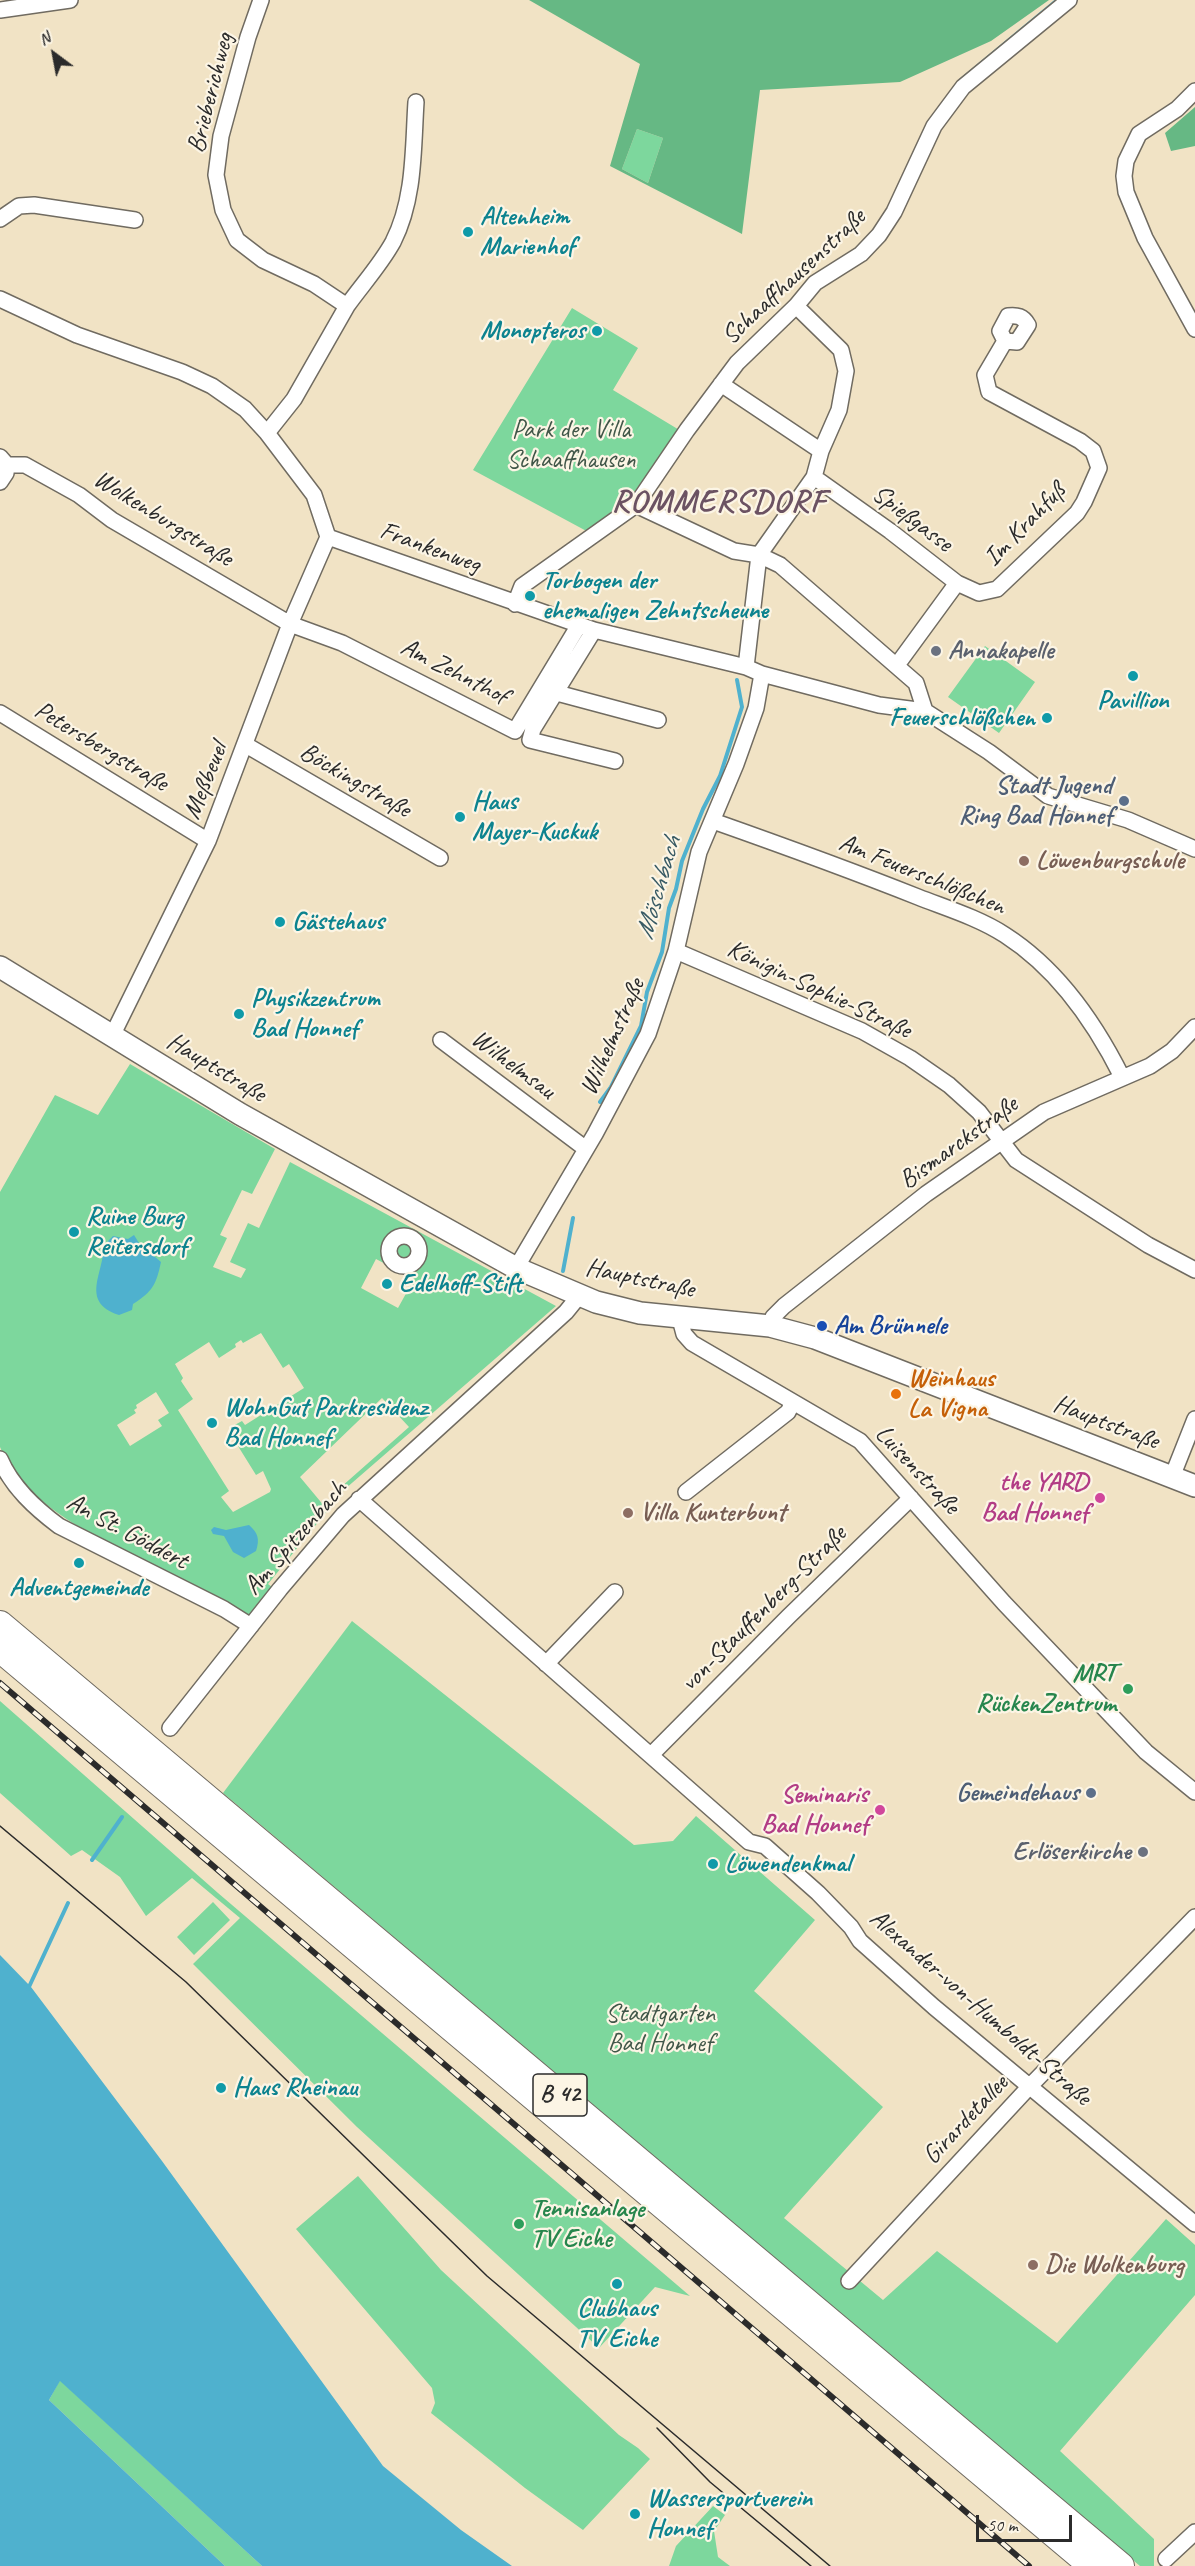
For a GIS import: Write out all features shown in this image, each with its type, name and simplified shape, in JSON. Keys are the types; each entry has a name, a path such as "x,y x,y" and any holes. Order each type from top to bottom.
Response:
{"highway":[{"name":"B 42","path":"0,1624 1121,2566"},
{"name":"B 42","path":"0,1649 1092,2566"},
{"path":"977,2469 993,2493 1070,2566"}],"main road":[{"name":"Hauptstraße","path":"0,967 265,1128 516,1268 579,1296 640,1313 680,1319 770,1326 815,1338 1195,1486"}],"street":[{"path":"0,10 70,0"},
{"name":"Brieberichweg","path":"261,0 248,37 221,136 216,175 223,210 237,240 246,247 263,260 314,284 347,306"},
{"name":"Schaaffhausenstraße","path":"515,604 522,586 636,505 737,363 796,306 815,283 861,254 879,235 894,212 934,126 963,87 1069,0"},
{"path":"1195,91 1177,109 1139,134 1126,161 1125,176 1126,192 1145,238 1195,329"},
{"path":"267,433 294,399 347,306 392,243 402,219 410,189 416,102"},
{"path":"0,219 19,206 34,205 135,220"},
{"path":"0,299 77,335 182,372 212,386 245,409 267,433 314,495 328,537"},
{"path":"746,667 759,555 814,477 821,451 839,410 846,371 841,350 796,306"},
{"name":"Im Krahfuß","path":"957,583 979,593 997,589 1077,513 1099,468 1093,451 1080,441 989,392 985,375 1005,341"},
{"path":"721,384 821,451"},
{"path":"0,482 3,461"},
{"name":"Wolkenburgstraße","path":"3,461 25,465 79,495 112,520 290,624"},
{"name":"Spießgasse","path":"814,477 890,531 957,583 897,665"},
{"path":"636,505 734,551 759,555 780,565 916,683 925,711 989,752 1048,796 1128,820 1195,849"},
{"name":"Frankenweg","path":"328,537 587,628 746,667 762,674 879,705 925,711"},
{"name":"Meßbeuel","path":"112,1036 208,841 290,624 328,537"},
{"name":"Am Zehnthof","path":"290,624 353,648 515,731 587,628"},
{"path":"587,628 557,693 533,729 530,740 615,761"},
{"name":"Wilhelmstraße","path":"516,1268 586,1149 648,1034 676,951 699,852 756,708 762,674"},
{"path":"557,693 658,720"},
{"name":"Petersbergstraße","path":"0,713 208,841"},
{"name":"Böckingstraße","path":"246,745 440,858"},
{"name":"Am Feuerschlößchen","path":"713,820 872,879 1004,934 1036,959 1067,992 1091,1022 1122,1077"},
{"name":"Königin-Sophie-Straße","path":"676,951 862,1030 910,1058 949,1084 980,1112 1016,1160 1148,1245 1195,1270"},
{"name":"Bismarckstraße","path":"770,1326 773,1317 784,1306 926,1194 1044,1112 1150,1066 1172,1051 1195,1027"},
{"name":"Wilhelmsau","path":"441,1040 586,1149"},
{"name":"Am Spitzenbach","path":"170,1728 251,1626 359,1499 566,1312 579,1296"},
{"name":"Luisenstraße","path":"680,1319 684,1334 692,1343 860,1441 1004,1603 1146,1752 1195,1791"},
{"path":"686,1492 788,1412 793,1402"},
{"path":"1172,1477 1195,1419"},
{"name":"An St. Göddert","path":"0,1459 11,1480 41,1513 59,1526 224,1609 251,1626"},
{"name":"von-Stauffenberg-Straße","path":"651,1755 789,1616 911,1498"},
{"name":"Alexander-von-Humboldt-Straße","path":"359,1499 749,1842 765,1846 818,1893 851,1927 860,1941 934,2007 1195,2224"},
{"path":"546,1664 615,1592"},
{"name":"Girardetallee","path":"849,2281 1030,2086 1195,1917"},
{"path":"1166,2559 1195,2532"}],"green space":[{"path":"529,0 1049,0 991,41 900,82 760,90 742,234 610,166 640,64","holes":["637,129 663,138 648,183 622,169"]},
{"path":"1195,107 1195,146 1171,151 1165,133"},
{"path":"637,129 663,138 648,183 622,169"},
{"name":"Park der Villa Schaaffhausen","path":"572,308 638,348 613,390 681,431 624,505 592,534 473,470"},
{"path":"985,646 1035,682 999,733 948,697"},
{"path":"130,1064 275,1149 252,1194 242,1190 220,1235 227,1238 213,1267 241,1278 246,1269 230,1262 248,1223 259,1228 290,1162 556,1306 345,1489 268,1584 276,1590 250,1620 103,1541 62,1516 25,1485 11,1467 0,1447 0,1192 55,1095 98,1115","holes":["376,1259 414,1279 398,1308 361,1288","261,1333 283,1368 289,1364 304,1388 245,1425 242,1421 231,1427 236,1436 233,1438 256,1475 263,1471 271,1489 270,1492 233,1512 221,1497 229,1491 178,1410 193,1399 181,1381 183,1378 175,1364 209,1342 219,1358 236,1347 235,1344 241,1340 243,1343","156,1392 169,1413 158,1420 162,1426 130,1446 117,1425 136,1413 134,1410 137,1408 136,1405","382,1398 409,1427 341,1487 325,1507 300,1477"]},
{"name":"Stadtgarten Bad Honnef","path":"352,1621 634,1845 673,1841 696,1816 815,1920 754,1991 883,2107 784,2218 883,2300 937,2251 1057,2343 1166,2219 1195,2245 1195,2295 1060,2451 1154,2539 1154,2566 1140,2566 223,1793"},
{"path":"0,1701 218,1893 690,2296 655,2287 599,2348 357,2127 193,1964 240,1918 192,1878 146,1916 120,1877 82,1850 71,1856 0,1793"},
{"path":"213,1902 230,1920 194,1955 177,1937"},
{"path":"358,2176 441,2270 619,2435 650,2459 583,2530 525,2488 431,2413 435,2403 432,2388 296,2229"},
{"path":"60,2380 262,2566 225,2566 49,2400"},
{"path":"713,2506 725,2515 714,2531 718,2557 730,2566 669,2566 676,2546"}],"water":[{"path":"134,1235 139,1243 161,1262 155,1282 149,1291 133,1304 132,1310 119,1315 107,1309 100,1302 97,1294 103,1246 113,1236 128,1239"},
{"path":"249,1525 256,1534 258,1543 256,1551 244,1558 233,1552 224,1536 213,1534 211,1530 214,1527 226,1530"},
{"path":"0,1955 31,1987 162,2161 383,2466 461,2530 512,2566 262,2566 60,2381 49,2400 225,2566 0,2566"}],"waterway":[{"name":"Möschbach","path":"961,80 1055,2"},
{"name":"Möschbach","path":"600,1102 611,1087 641,1026 647,992 662,952 669,908 682,861 703,809 720,776 742,707 737,680"},
{"name":"Möschbach","path":"563,1271 573,1218"},
{"path":"92,1860 122,1817"},
{"path":"28,1989 68,1903"}],"tram line":[{"path":"0,1826 186,1982 487,2276 830,2566"},
{"path":"657,2428 710,2482 811,2566"}],"railway":[{"path":"0,1683 1029,2566"}],"place":[{"name":"Altenheim Marienhof","path":"468,232"},
{"name":"Monopteros","path":"597,331"},
{"name":"Torbogen der ehemaligen Zehntscheune","path":"530,596"},
{"name":"Annakapelle","path":"936,651"},
{"name":"Pavillion","path":"1133,676"},
{"name":"Feuerschlößchen","path":"1047,718"},
{"name":"Stadt Jugend Ring Bad Honnef","path":"1124,801"},
{"name":"Haus Mayer-Kuckuk","path":"460,817"},
{"name":"Löwenburgschule","path":"1024,861"},
{"name":"Gästehaus","path":"280,922"},
{"name":"Physikzentrum Bad Honnef","path":"239,1014"},
{"name":"Ruine Burg Reitersdorf","path":"74,1232"},
{"name":"Edelhoff-Stift","path":"387,1284"},
{"name":"Am Brünnele","path":"822,1326"},
{"name":"Weinhaus La Vigna","path":"896,1394"},
{"name":"WohnGut Parkresidenz Bad Honnef","path":"212,1423"},
{"name":"the YARD Bad Honnef","path":"1100,1498"},
{"name":"Villa Kunterbunt","path":"628,1513"},
{"name":"Adventgemeinde","path":"79,1563"},
{"name":"MRT RückenZentrum","path":"1128,1689"},
{"name":"Gemeindehaus","path":"1091,1793"},
{"name":"Seminaris Bad Honnef","path":"880,1810"},
{"name":"Erlöserkirche","path":"1143,1852"},
{"name":"Löwendenkmal","path":"713,1864"},
{"name":"Haus Rheinau","path":"221,2088"},
{"name":"Tennisanlage TV Eiche","path":"519,2224"},
{"name":"Die Wolkenburg","path":"1033,2265"},
{"name":"Clubhaus TV Eiche","path":"617,2284"},
{"name":"Wassersportverein Honnef","path":"635,2514"}],"district":[{"name":"ROMMERSDORF","path":"719,503"}]}
